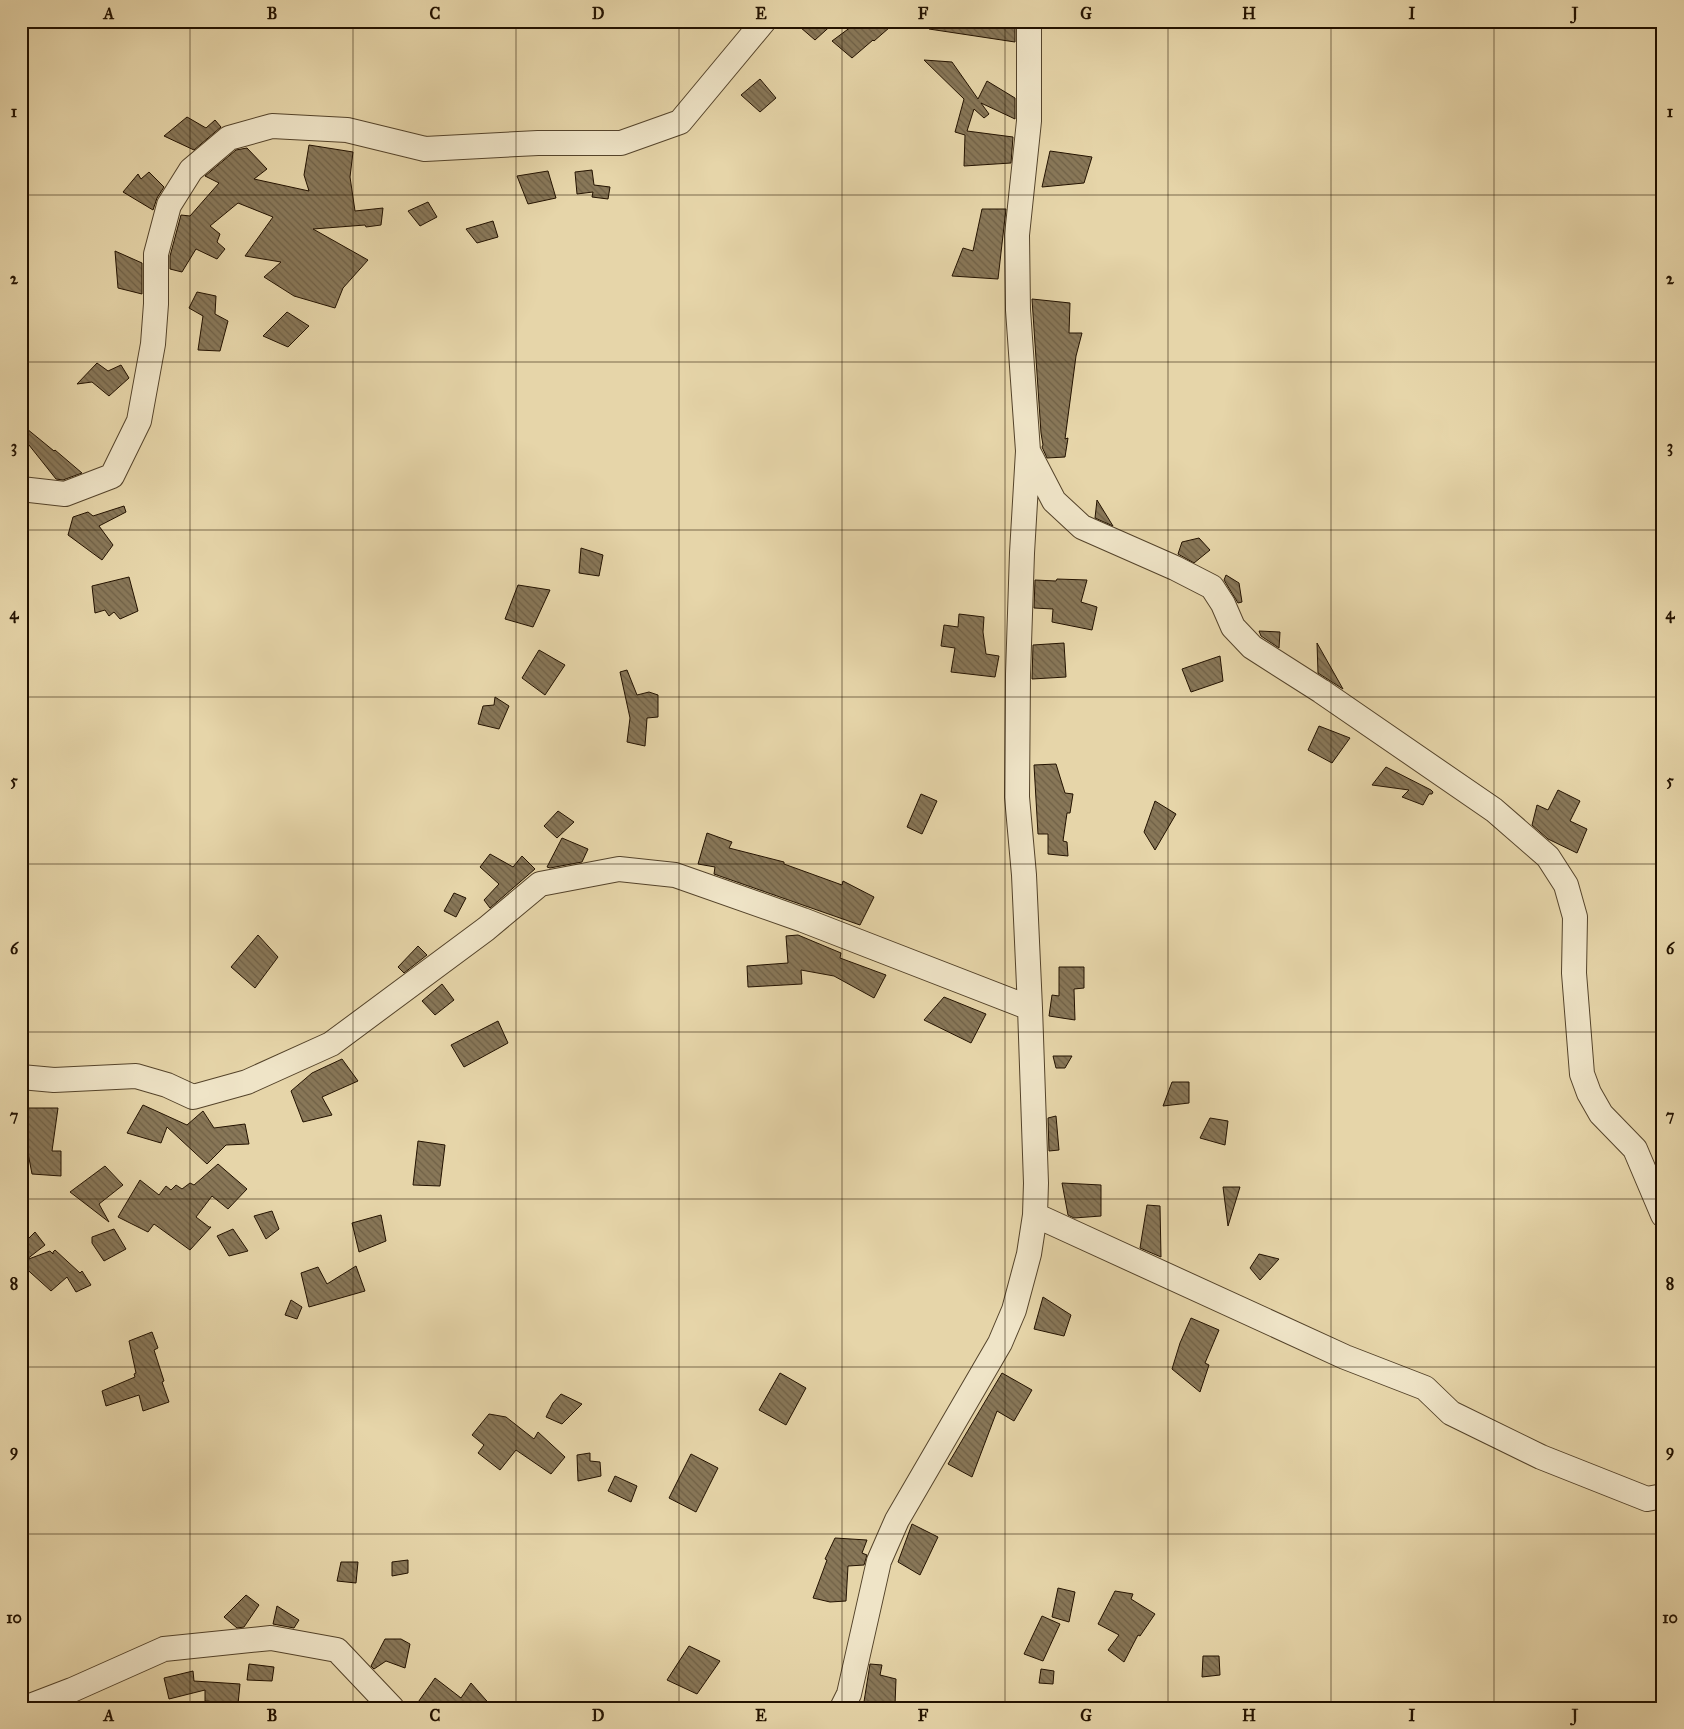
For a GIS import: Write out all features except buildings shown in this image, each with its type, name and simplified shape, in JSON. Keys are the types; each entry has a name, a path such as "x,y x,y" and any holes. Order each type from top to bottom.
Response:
{"street":[{"path":"21,489 65,494 112,476 140,422 154,344 156,254 169,205 190,170 229,138 272,126 347,130 425,149 538,142 621,143 680,122 764,21"},
{"path":"842,1708 849,1694 879,1561 897,1520 1000,1343 1014,1310 1036,1215 1024,875 1017,797 1018,674 1028,451 1018,310 1017,235 1029,121 1029,21"},
{"path":"1028,451 1054,501 1082,526 1212,587 1223,604 1233,627 1252,647 1321,691 1494,810 1548,857 1566,885 1575,917 1574,973 1582,1074 1600,1114 1636,1149 1663,1215"},
{"path":"21,1077 54,1080 136,1076 167,1085 193,1097 247,1082 331,1044 486,929 540,884 619,869 675,875 803,920 1030,1008"},
{"path":"1036,1215 1346,1357 1425,1388 1451,1413 1541,1457 1647,1499 1663,1496"},
{"path":"25,1708 72,1690 164,1649 271,1638 337,1650 392,1708"}]}
